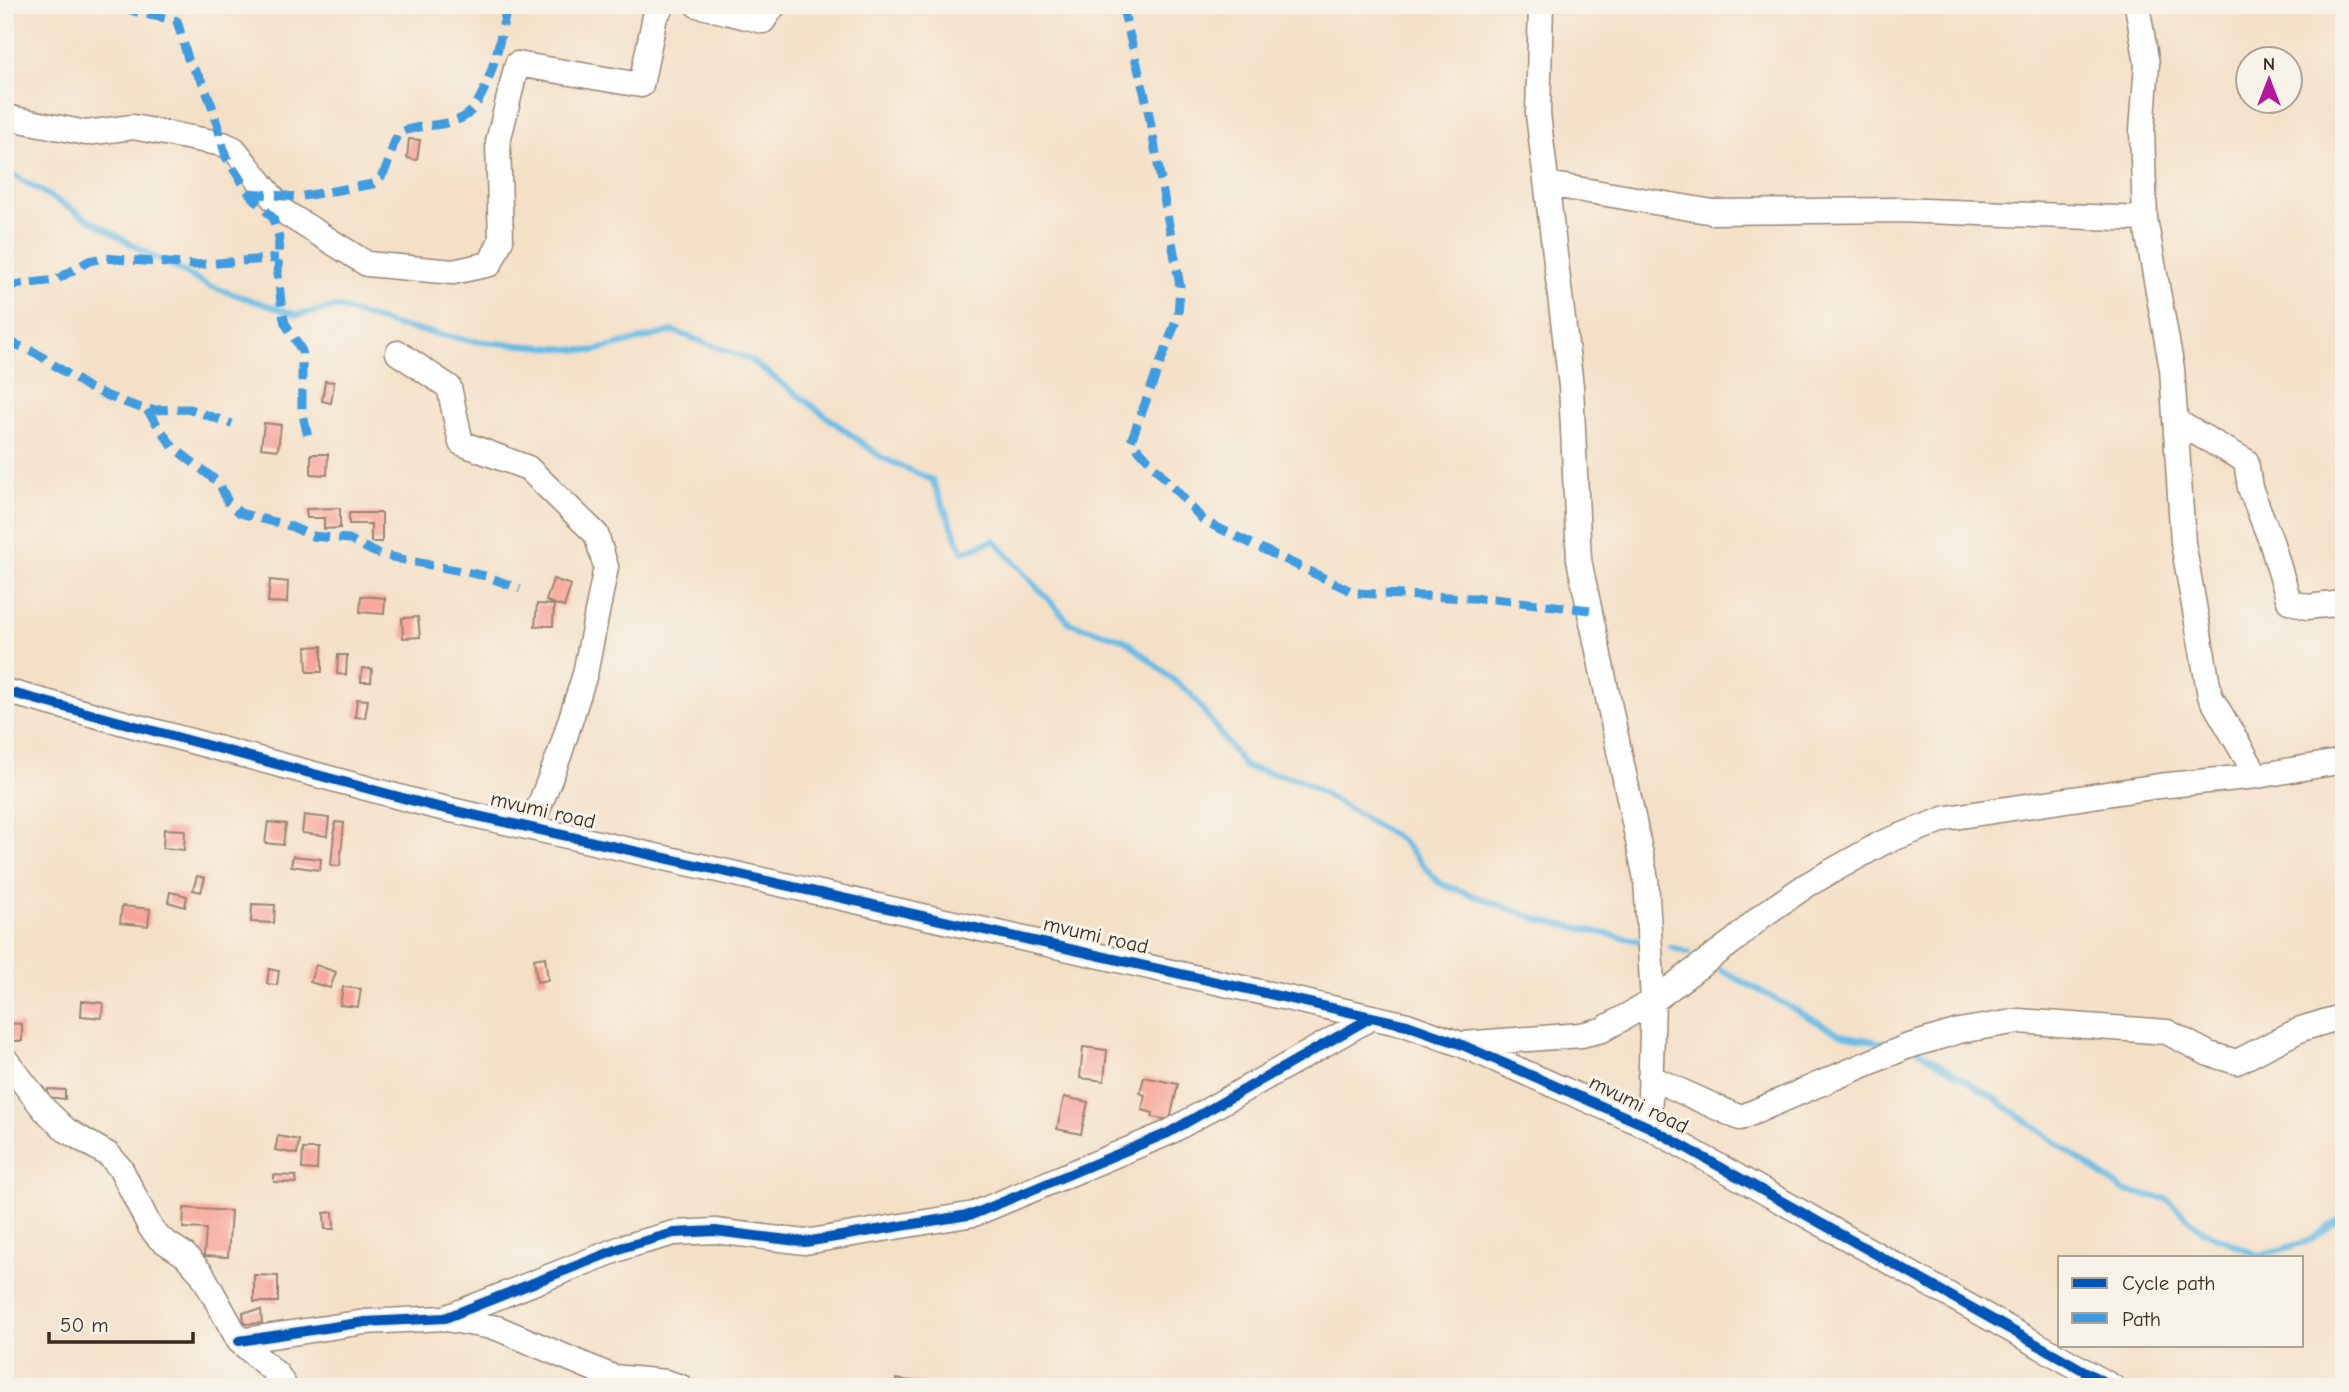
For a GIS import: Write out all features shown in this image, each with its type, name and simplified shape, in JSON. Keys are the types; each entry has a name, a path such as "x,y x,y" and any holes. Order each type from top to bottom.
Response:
{"street":[{"path":"5,117 86,133 133,127 223,144 234,149 284,212 367,264 453,272 490,264 501,240 498,142 517,64 640,85 655,16 663,5"},
{"path":"697,5 763,21 774,5"},
{"path":"1541,5 1538,114 1571,386 1579,560 1646,879 1653,1001 1648,1127"},
{"path":"2137,5 2147,64 2142,131 2145,219 2172,369 2183,543 2210,696 2257,776"},
{"path":"1547,184 1713,212 1897,210 2145,219"},
{"path":"398,353 449,387 461,443 528,468 596,534 606,567 584,674 560,753 531,827"},
{"path":"2175,421 2246,461 2250,488 2271,541 2289,601 2307,607 2344,603"},
{"name":"mvumi road","path":"5,691 429,805 1407,1026 1460,1044 1648,1127 2113,1387"},
{"path":"1460,1044 1581,1035 1602,1030 1653,1001 1736,939 1763,915 1807,885 1882,843 1947,818 2159,786 2257,776 2344,761"},
{"path":"1650,1077 1740,1118 1906,1047 1959,1031 2019,1021 2167,1032 2209,1054 2237,1062 2301,1029 2344,1016"},
{"path":"445,1318 624,1247 674,1233 715,1231 804,1242 974,1214 1168,1133 1372,1017"},
{"path":"5,1059 44,1109 66,1130 109,1155 121,1169 150,1227 159,1238 185,1255 202,1274 239,1340 277,1374 285,1387"},
{"path":"239,1340 365,1322 445,1318 497,1328 613,1377 665,1382 681,1387"}],"building":[{"path":"409,139 420,140 417,160 407,158"},
{"path":"325,381 334,382 331,403 322,401"},
{"path":"264,423 281,425 278,450 261,448"},
{"path":"311,454 328,454 327,475 311,474"},
{"path":"340,508 340,528 324,529 324,518 307,518 306,509"},
{"path":"349,513 382,513 382,542 371,542 371,524 349,524"},
{"path":"553,579 571,585 564,607 546,601"},
{"path":"270,580 288,582 287,603 268,602"},
{"path":"361,596 385,598 384,614 360,612"},
{"path":"537,604 554,605 553,626 535,626"},
{"path":"418,617 420,637 403,638 402,618"},
{"path":"322,646 322,672 307,672 306,647"},
{"path":"338,655 347,655 346,675 337,674"},
{"path":"362,668 372,669 371,682 361,682"},
{"path":"357,699 368,700 365,718 355,717"},
{"path":"304,815 329,818 327,836 302,833"},
{"path":"268,822 286,824 283,845 265,843"},
{"path":"335,822 344,823 340,866 331,865"},
{"path":"164,829 185,830 184,850 163,848"},
{"path":"293,856 321,859 320,870 291,866"},
{"path":"197,876 205,878 201,892 193,890"},
{"path":"170,892 187,896 185,907 168,902"},
{"path":"252,904 275,905 274,923 251,922"},
{"path":"122,906 150,909 148,926 120,923"},
{"path":"545,957 548,980 537,982 534,959"},
{"path":"316,965 336,972 330,988 310,982"},
{"path":"269,969 279,971 277,985 267,984"},
{"path":"343,987 361,989 358,1007 340,1005"},
{"path":"82,1001 103,1003 102,1018 81,1016"},
{"path":"5,1023 22,1024 22,1041 5,1041"},
{"path":"1083,1047 1107,1050 1104,1081 1080,1078"},
{"path":"1144,1077 1178,1084 1170,1120 1152,1117 1153,1113 1142,1110 1145,1095 1140,1093"},
{"path":"48,1089 65,1090 65,1099 47,1097"},
{"path":"1064,1097 1088,1102 1081,1134 1057,1129"},
{"path":"278,1136 299,1140 297,1154 275,1150"},
{"path":"303,1149 318,1149 317,1170 302,1169"},
{"path":"274,1175 296,1176 296,1183 274,1182"},
{"path":"184,1208 231,1211 228,1257 204,1256 206,1229 183,1228"},
{"path":"333,1212 334,1229 325,1229 324,1213"},
{"path":"254,1275 278,1276 278,1302 254,1302"},
{"path":"261,1310 262,1323 244,1324 243,1312"},
{"path":"896,1379 935,1385 935,1387 895,1387"}],"waterway":[{"path":"2338,5 2344,7"},
{"path":"5,170 209,286 297,315 337,307 397,326 472,341 593,351 673,331 749,359 881,457 932,480 963,552 994,540 1070,623 1125,640 1191,694 1245,767 1301,780 1401,840 1439,883 1541,920 1640,941"},
{"path":"1671,947 1689,953"},
{"path":"1721,970 1842,1035 1890,1044"},
{"path":"1918,1050 1994,1098 2124,1191 2167,1199 2201,1230 2260,1256 2311,1240 2336,1221 2344,1225"}],"marked path":[{"path":"122,5 128,9 177,21 189,62 203,83 212,106 226,157 249,193 273,218 279,238 278,275 282,311 285,323 302,351 302,410 309,442"},
{"path":"249,193 298,197 373,184 384,173 399,133 455,121 471,111 492,68 507,5"},
{"path":"1122,5 1147,104 1180,286 1178,316 1131,441 1204,521 1355,593 1494,599 1590,610"},
{"path":"5,286 56,280 89,261 103,258 195,265 278,258"},
{"path":"5,340 36,353 89,388 120,401 147,410 190,409 232,424"},
{"path":"147,410 173,447 219,483 228,502 240,513 290,526 312,536 349,539 374,552 400,559 486,576 520,589"}],"cycle path":[{"path":"5,691 429,805 1407,1025 1460,1044 1649,1127 2113,1387"},
{"path":"239,1341 365,1322 445,1318 624,1247 674,1233 715,1231 805,1242 974,1214 1168,1133 1372,1017"}]}
